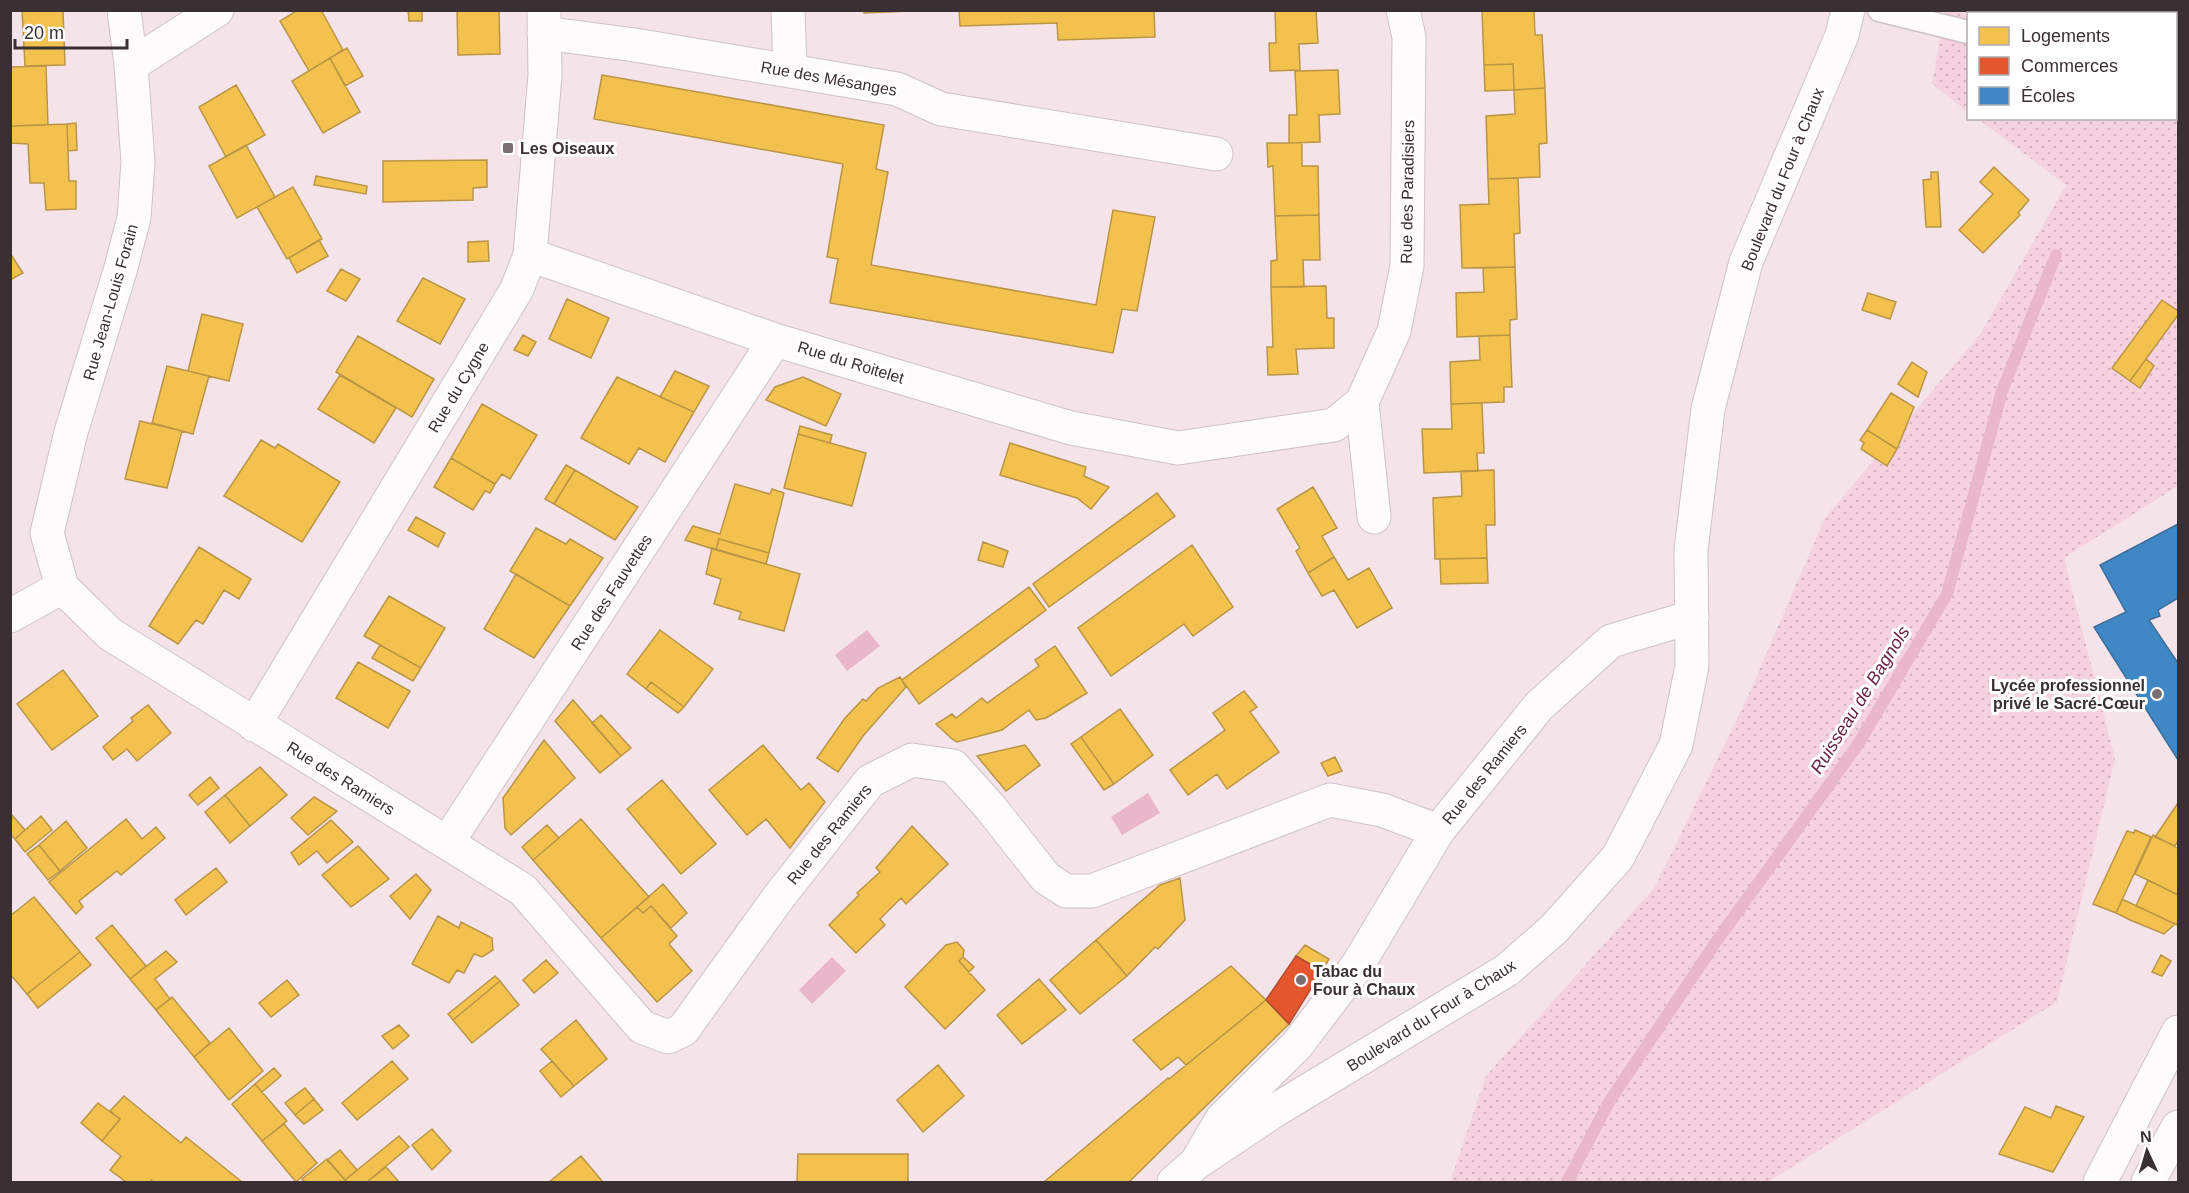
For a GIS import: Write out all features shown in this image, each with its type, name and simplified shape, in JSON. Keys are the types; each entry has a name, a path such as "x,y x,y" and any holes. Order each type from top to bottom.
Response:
{"street":[{"name":"Rue Jean-Louis Forain","path":"62,586 47,533 71,432 134,218 138,162 131,65 124,10"},
{"path":"131,65 217,10"},
{"path":"788,10 790,70"},
{"name":"Rue des Paradisiers","path":"1178,448 1334,425 1362,402 1394,331 1407,266 1409,37 1403,10"},
{"name":"Boulevard du Four à Chaux","path":"1185,1173 1274,1111 1506,970 1554,929 1618,857 1676,745 1692,666 1691,550 1708,409 1743,273 1842,35 1848,10"},
{"name":"Rue des Mésanges","path":"544,22 897,89 941,109 1216,154"},
{"name":"Rue du Cygne","path":"254,725 518,289 530,255 545,75 544,22"},
{"name":"Rue du Roitelet","path":"530,255 775,340 1071,428 1178,448"},
{"name":"Rue des Fauvettes","path":"447,843 775,340"},
{"path":"1362,402 1374,517"},
{"path":"10,616 62,586"},
{"name":"Rue des Ramiers","path":"62,586 110,634 523,890 642,1027 668,1037 683,1030 778,898 870,781 912,760 953,766 990,807 1046,878 1066,891 1092,891 1330,800 1382,810 1438,831 1539,706 1611,641 1692,617"},
{"path":"1185,1173 1222,1119 1297,1045 1358,966 1438,831"},
{"path":"2100,1182 2178,1032"},
{"path":"2148,1182 2178,1127"}],"lane":[{"path":"1879,10 1967,32"}],"shaded area":[{"path":"1945,11 2178,11 2178,486 2064,558 2115,759 2057,1002 1768,1182 1450,1182 1486,1076 1655,887 1748,696 1825,518 1981,333 2066,185 1979,120 2177,120 2177,12 1967,12 1967,111 1932,84"},
{"path":"867,630 880,646 847,671 835,655"},
{"path":"1148,793 1160,813 1122,835 1111,817"},
{"path":"832,957 846,971 812,1004 799,990"}],"building: Logements":[{"path":"63,10 65,65 25,66 22,11"},
{"path":"298,10 321,10 343,50 309,71 280,21"},
{"path":"408,10 422,10 422,21 409,21"},
{"path":"457,10 499,10 500,54 458,55"},
{"path":"864,10 935,10 864,13"},
{"path":"959,10 1154,10 1155,37 1058,40 1057,23 960,26"},
{"path":"1275,10 1316,10 1318,43 1299,44 1300,70 1270,71 1269,43 1276,43"},
{"path":"1482,10 1534,10 1535,35 1542,35 1545,88 1514,90 1513,64 1484,65"},
{"path":"347,48 363,76 345,86 330,58"},
{"path":"330,58 360,112 323,133 292,81"},
{"path":"1513,64 1514,90 1485,91 1484,65"},
{"path":"46,66 48,125 10,126 10,67"},
{"path":"1338,70 1340,114 1319,115 1320,142 1289,143 1289,115 1297,115 1295,71"},
{"path":"602,75 884,125 876,169 888,172 871,265 1096,305 1113,210 1155,217 1137,311 1122,309 1113,353 830,303 838,259 827,257 843,164 594,119"},
{"path":"236,85 265,135 226,157 199,107"},
{"path":"1545,88 1547,143 1539,144 1540,177 1488,179 1486,116 1515,114 1514,90"},
{"path":"76,123 77,150 68,151 67,124"},
{"path":"67,124 69,181 76,181 76,209 46,210 44,183 30,183 28,144 10,143 10,126"},
{"path":"1267,143 1302,143 1302,166 1318,166 1319,215 1275,216 1273,166 1268,167"},
{"path":"246,145 275,197 237,218 209,166"},
{"path":"487,160 487,187 473,188 473,200 383,202 383,161"},
{"path":"1994,167 2029,200 2018,213 2020,215 1983,253 1959,230 1993,194 1980,182"},
{"path":"1931,172 1938,172 1941,227 1926,227 1923,180 1931,179"},
{"path":"316,176 367,186 366,194 314,185"},
{"path":"1518,178 1520,233 1514,234 1515,267 1462,268 1460,205 1489,204 1488,179"},
{"path":"293,187 322,239 287,259 257,207"},
{"path":"1319,215 1320,260 1303,260 1304,287 1271,287 1271,261 1277,260 1275,216"},
{"path":"319,240 328,256 297,273 289,258"},
{"path":"488,241 489,261 468,262 468,242"},
{"path":"10,253 23,273 10,280"},
{"path":"1515,267 1517,319 1510,320 1510,335 1457,337 1456,293 1484,292 1483,268"},
{"path":"341,269 360,279 346,301 327,291"},
{"path":"423,278 465,299 440,344 397,321"},
{"path":"1326,286 1327,318 1334,318 1334,348 1296,349 1298,374 1268,375 1267,347 1273,347 1271,287"},
{"path":"1868,293 1896,302 1890,319 1862,310"},
{"path":"567,299 609,318 591,358 549,339"},
{"path":"2162,300 2178,311 2178,315 2130,381 2112,368"},
{"path":"202,314 243,324 229,381 188,371"},
{"path":"523,335 536,342 528,356 514,350"},
{"path":"1510,335 1512,387 1504,387 1504,402 1451,404 1450,362 1480,360 1479,336"},
{"path":"358,336 434,379 412,417 336,372"},
{"path":"2146,359 2154,366 2140,388 2130,381"},
{"path":"1912,362 1927,372 1918,397 1898,384"},
{"path":"167,366 209,376 193,434 152,423"},
{"path":"675,371 709,386 694,412 660,397"},
{"path":"340,375 396,408 374,443 318,409"},
{"path":"617,377 694,412 665,462 639,448 629,464 581,438"},
{"path":"803,377 841,394 826,426 766,400 775,387"},
{"path":"1891,393 1914,407 1897,449 1867,430"},
{"path":"1482,403 1484,453 1477,453 1478,471 1424,473 1422,429 1452,429 1451,404"},
{"path":"482,404 537,435 510,479 502,474 495,484 451,458"},
{"path":"140,421 182,431 167,488 125,479"},
{"path":"800,426 832,435 830,443 798,434"},
{"path":"1867,430 1897,449 1887,466 1861,449 1864,443 1860,440"},
{"path":"798,434 866,453 852,506 784,488"},
{"path":"261,440 275,448 278,444 340,482 302,542 224,496"},
{"path":"1010,443 1086,467 1084,476 1109,487 1091,509 1077,498 1000,475"},
{"path":"451,458 495,484 490,493 485,491 473,510 434,487"},
{"path":"566,465 575,470 554,504 545,499"},
{"path":"575,470 638,507 615,540 554,504"},
{"path":"1494,470 1495,525 1486,525 1487,558 1435,559 1433,498 1462,496 1461,471"},
{"path":"735,484 770,494 772,489 784,493 769,553 719,539 716,550 685,540 693,526 720,534"},
{"path":"1313,487 1337,528 1322,536 1334,557 1308,573 1296,551 1300,548 1277,509"},
{"path":"1157,493 1175,516 1049,607 1033,584"},
{"path":"416,517 445,533 438,547 408,530"},
{"path":"536,528 566,544 570,539 603,558 570,606 510,571"},
{"path":"719,539 769,553 766,564 716,550"},
{"path":"983,542 1008,551 1003,567 978,560"},
{"path":"1192,545 1233,607 1193,636 1184,624 1111,676 1078,628"},
{"path":"199,547 251,579 239,599 224,590 203,624 196,620 178,644 149,626"},
{"path":"712,548 800,574 784,631 739,619 741,612 714,604 721,579 706,574"},
{"path":"1334,557 1348,580 1369,568 1392,608 1357,628 1334,590 1322,596 1308,573"},
{"path":"1487,558 1488,583 1441,584 1440,559"},
{"path":"516,574 570,606 534,658 484,629"},
{"path":"1029,587 1046,610 919,704 902,680"},
{"path":"389,596 445,628 421,668 364,636"},
{"path":"660,630 713,669 684,707 651,682 646,689 627,674"},
{"path":"380,645 421,668 413,681 372,658"},
{"path":"1055,646 1087,693 1046,718 1036,720 1029,710 1002,730 957,742 936,724 952,714 956,718 982,698 987,703 1039,666 1035,660"},
{"path":"358,662 410,691 388,728 336,698"},
{"path":"63,670 98,716 52,750 17,704"},
{"path":"900,677 906,687 863,736 838,772 817,758 845,718 863,699 866,701 878,688"},
{"path":"651,682 684,707 678,713 646,689"},
{"path":"1244,691 1257,707 1250,712 1279,752 1227,789 1217,774 1188,795 1170,770 1225,730 1213,713"},
{"path":"573,700 621,756 600,773 555,721"},
{"path":"148,705 171,733 137,761 127,749 113,760 103,747 133,721 131,718"},
{"path":"1120,709 1153,755 1114,784 1081,737"},
{"path":"601,715 631,748 621,756 592,723"},
{"path":"1081,737 1114,784 1104,790 1071,744"},
{"path":"544,740 575,778 511,835 505,828 503,798"},
{"path":"763,745 801,790 809,783 825,802 790,848 766,819 747,835 709,790"},
{"path":"1025,745 1040,765 1006,791 977,756"},
{"path":"1335,757 1342,771 1328,776 1321,763"},
{"path":"260,767 287,795 250,826 225,795"},
{"path":"210,777 219,788 198,805 189,795"},
{"path":"662,780 716,844 681,874 627,809"},
{"path":"225,795 250,826 230,843 205,812"},
{"path":"314,797 337,811 308,835 291,818"},
{"path":"2178,803 2178,841 2175,846 2155,837"},
{"path":"12,815 25,830 15,839 10,834"},
{"path":"41,816 52,830 25,852 15,839"},
{"path":"126,819 142,839 156,827 165,838 121,875 117,871 79,901 83,907 76,914 49,882"},
{"path":"581,819 649,897 601,938 533,860"},
{"path":"331,820 353,842 327,863 317,851 299,865 291,853"},
{"path":"66,821 87,848 60,871 39,845"},
{"path":"547,825 559,838 533,860 522,847"},
{"path":"912,826 948,864 906,904 901,898 880,919 885,925 856,953 829,925 859,895 857,893 880,872 876,868"},
{"path":"2135,830 2151,837 2116,913 2093,904 2127,831 2134,833"},
{"path":"2153,835 2178,848 2178,895 2135,874"},
{"path":"39,845 60,871 48,880 27,854"},
{"path":"358,846 389,879 351,907 322,875"},
{"path":"216,868 227,882 186,915 175,900"},
{"path":"416,874 431,890 410,919 390,896"},
{"path":"1180,878 1185,920 1158,949 1155,947 1127,976 1096,940 1160,885"},
{"path":"2148,880 2178,895 2177,925 2136,906"},
{"path":"663,884 687,913 671,928 651,906 643,913 637,907"},
{"path":"34,897 80,952 27,994 10,974 10,916"},
{"path":"2122,900 2175,924 2164,934 2130,920 2116,913"},
{"path":"651,906 677,936 669,944 692,971 657,1002 601,938 637,907 643,913"},
{"path":"438,916 459,928 461,922 492,938 493,950 482,957 474,954 464,973 457,970 449,983 412,964"},
{"path":"112,925 146,966 130,979 96,938"},
{"path":"1096,940 1127,976 1080,1014 1050,980"},
{"path":"957,942 964,950 963,957 959,961 985,990 945,1029 905,987 946,945"},
{"path":"1305,945 1329,959 1322,971 1296,956"},
{"path":"166,951 177,962 155,979 170,999 156,1010 130,979"},
{"path":"80,952 91,965 38,1008 27,994"},
{"path":"2161,955 2171,961 2162,976 2152,972"},
{"path":"963,957 974,967 969,972 959,961"},
{"path":"546,960 558,973 534,993 523,980"},
{"path":"1231,966 1266,1000 1186,1065 1178,1057 1161,1070 1133,1040"},
{"path":"495,976 500,981 453,1020 448,1014"},
{"path":"1039,979 1066,1010 1022,1044 997,1015"},
{"path":"287,980 299,995 271,1017 259,1003"},
{"path":"500,981 519,1005 472,1043 453,1020"},
{"path":"172,997 210,1043 194,1057 156,1010"},
{"path":"1266,1000 1289,1024 1129,1182 1044,1182 1168,1078"},
{"path":"576,1020 607,1059 574,1086 541,1049"},
{"path":"399,1025 409,1036 393,1049 382,1036"},
{"path":"229,1028 263,1071 229,1100 194,1057"},
{"path":"392,1061 408,1079 357,1120 342,1103"},
{"path":"552,1061 574,1086 561,1097 540,1071"},
{"path":"938,1065 964,1096 923,1132 897,1100"},
{"path":"274,1068 281,1076 262,1092 255,1084"},
{"path":"255,1084 287,1121 262,1141 232,1104"},
{"path":"305,1088 314,1099 295,1115 285,1103"},
{"path":"124,1096 181,1143 186,1137 242,1182 154,1182 151,1180 150,1182 126,1182 110,1170 121,1156 102,1141 120,1119 110,1111"},
{"path":"314,1099 323,1110 304,1124 295,1115"},
{"path":"98,1103 120,1119 102,1141 81,1123"},
{"path":"2056,1106 2084,1117 2053,1172 1999,1154 2025,1107 2051,1118"},
{"path":"284,1124 317,1163 296,1182 262,1141"},
{"path":"432,1129 451,1151 432,1170 412,1145"},
{"path":"399,1136 409,1147 367,1182 347,1182 345,1180"},
{"path":"340,1150 357,1170 345,1180 327,1160"},
{"path":"798,1154 908,1154 908,1182 797,1182"},
{"path":"581,1156 603,1182 549,1182"},
{"path":"327,1159 347,1182 305,1182 302,1179"},
{"path":"386,1167 399,1182 367,1182"}],"building: Commerces":[{"path":"1296,956 1322,971 1289,1024 1266,1000"}],"building: Écoles":[{"name":"Lycée professionnel privé le Sacré-Cœur","path":"2178,524 2178,598 2158,610 2160,616 2149,620 2178,663 2178,760 2094,627 2126,612 2100,565"}],"waterway":[{"name":"Ruisseau de Bagnols","path":"1567,1182 1609,1102 1718,939 1857,746 1947,594 2002,391 2056,255"}],"place":[{"name":"Les Oiseaux","path":"508,148"},
{"name":"Lycée professionnel privé le Sacré-Cœur","path":"2157,694"},
{"name":"Tabac du Four à Chaux","path":"1301,980"}]}
